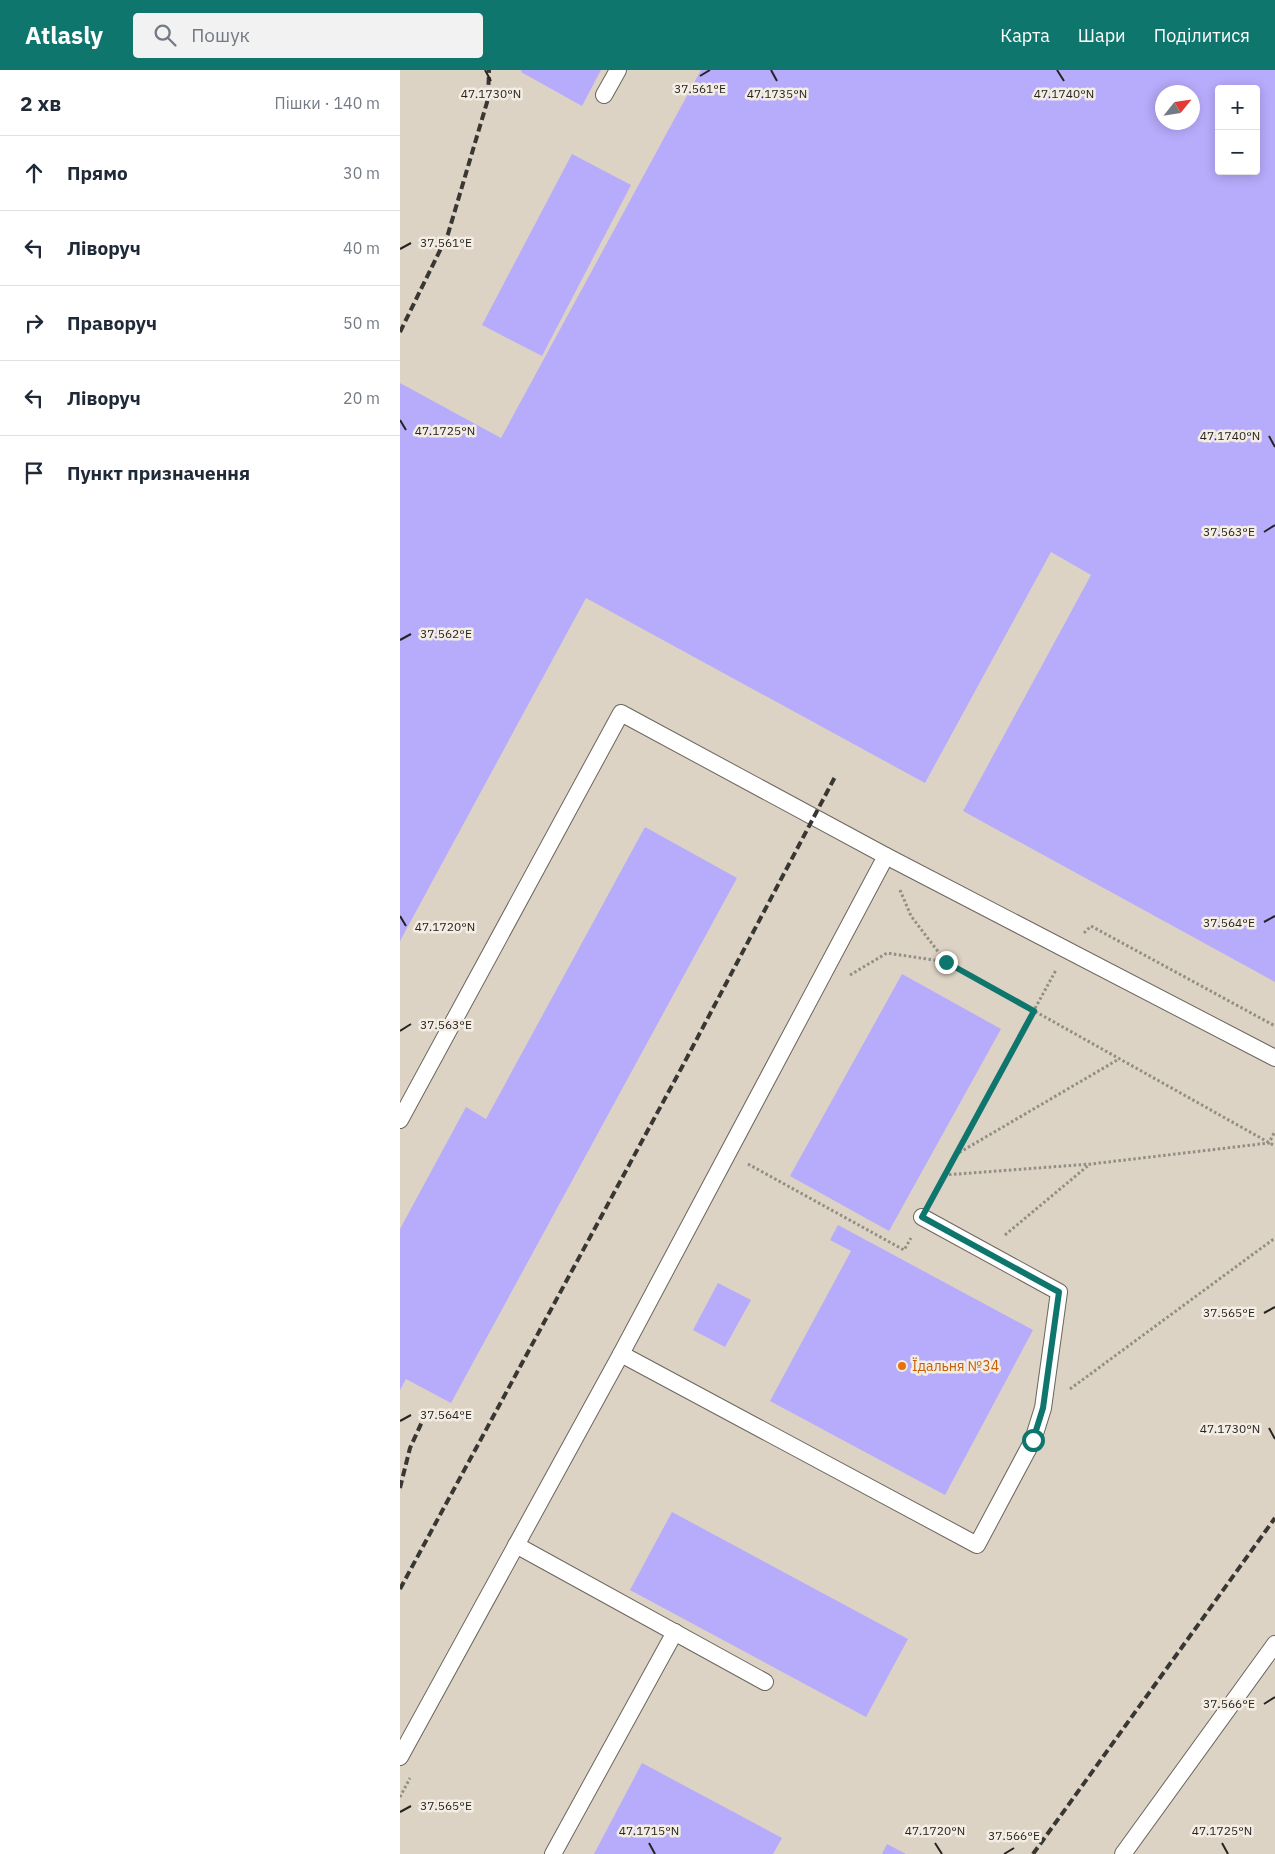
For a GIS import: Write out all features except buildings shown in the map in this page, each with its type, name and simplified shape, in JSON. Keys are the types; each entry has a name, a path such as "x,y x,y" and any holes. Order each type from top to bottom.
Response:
{"lane":[{"path":"604,96 618,70"},
{"path":"400,1120 622,713 886,856 1275,1058"},
{"path":"400,1757 621,1354 886,856"},
{"path":"621,1354 978,1545 1033,1440 1043,1408 1059,1292 922,1217"},
{"path":"516,1545 765,1682"},
{"path":"553,1854 674,1632"},
{"path":"1123,1854 1275,1644"}],"path":[{"path":"886,856 911,916 946,962"},
{"path":"1091,926 1275,1026"},
{"path":"745,1162 904,1250 943,1175 1067,950"},
{"path":"845,979 887,953 946,962 1275,1146"},
{"path":"954,1155 1119,1059"},
{"path":"1270,1143 1275,1131"},
{"path":"943,1175 1091,1164 1270,1143"},
{"path":"985,1252 1091,1164"},
{"path":"1043,1408 1275,1238"}],"shaded area":[{"path":"400,70 1275,70 1275,1854 400,1854"}],"railway":[{"path":"400,332 448,234 488,99 489,70"},
{"path":"400,1589 682,1067 836,775"},
{"path":"400,1488 410,1448 427,1411"},
{"path":"1033,1854 1275,1518"}],"place":[{"name":"Їдальня №34","path":"902,1366"}],"route":[{"path":"946,962 1034,1011 943,1175 922,1217 1059,1292 1043,1408 1033,1440"}]}
